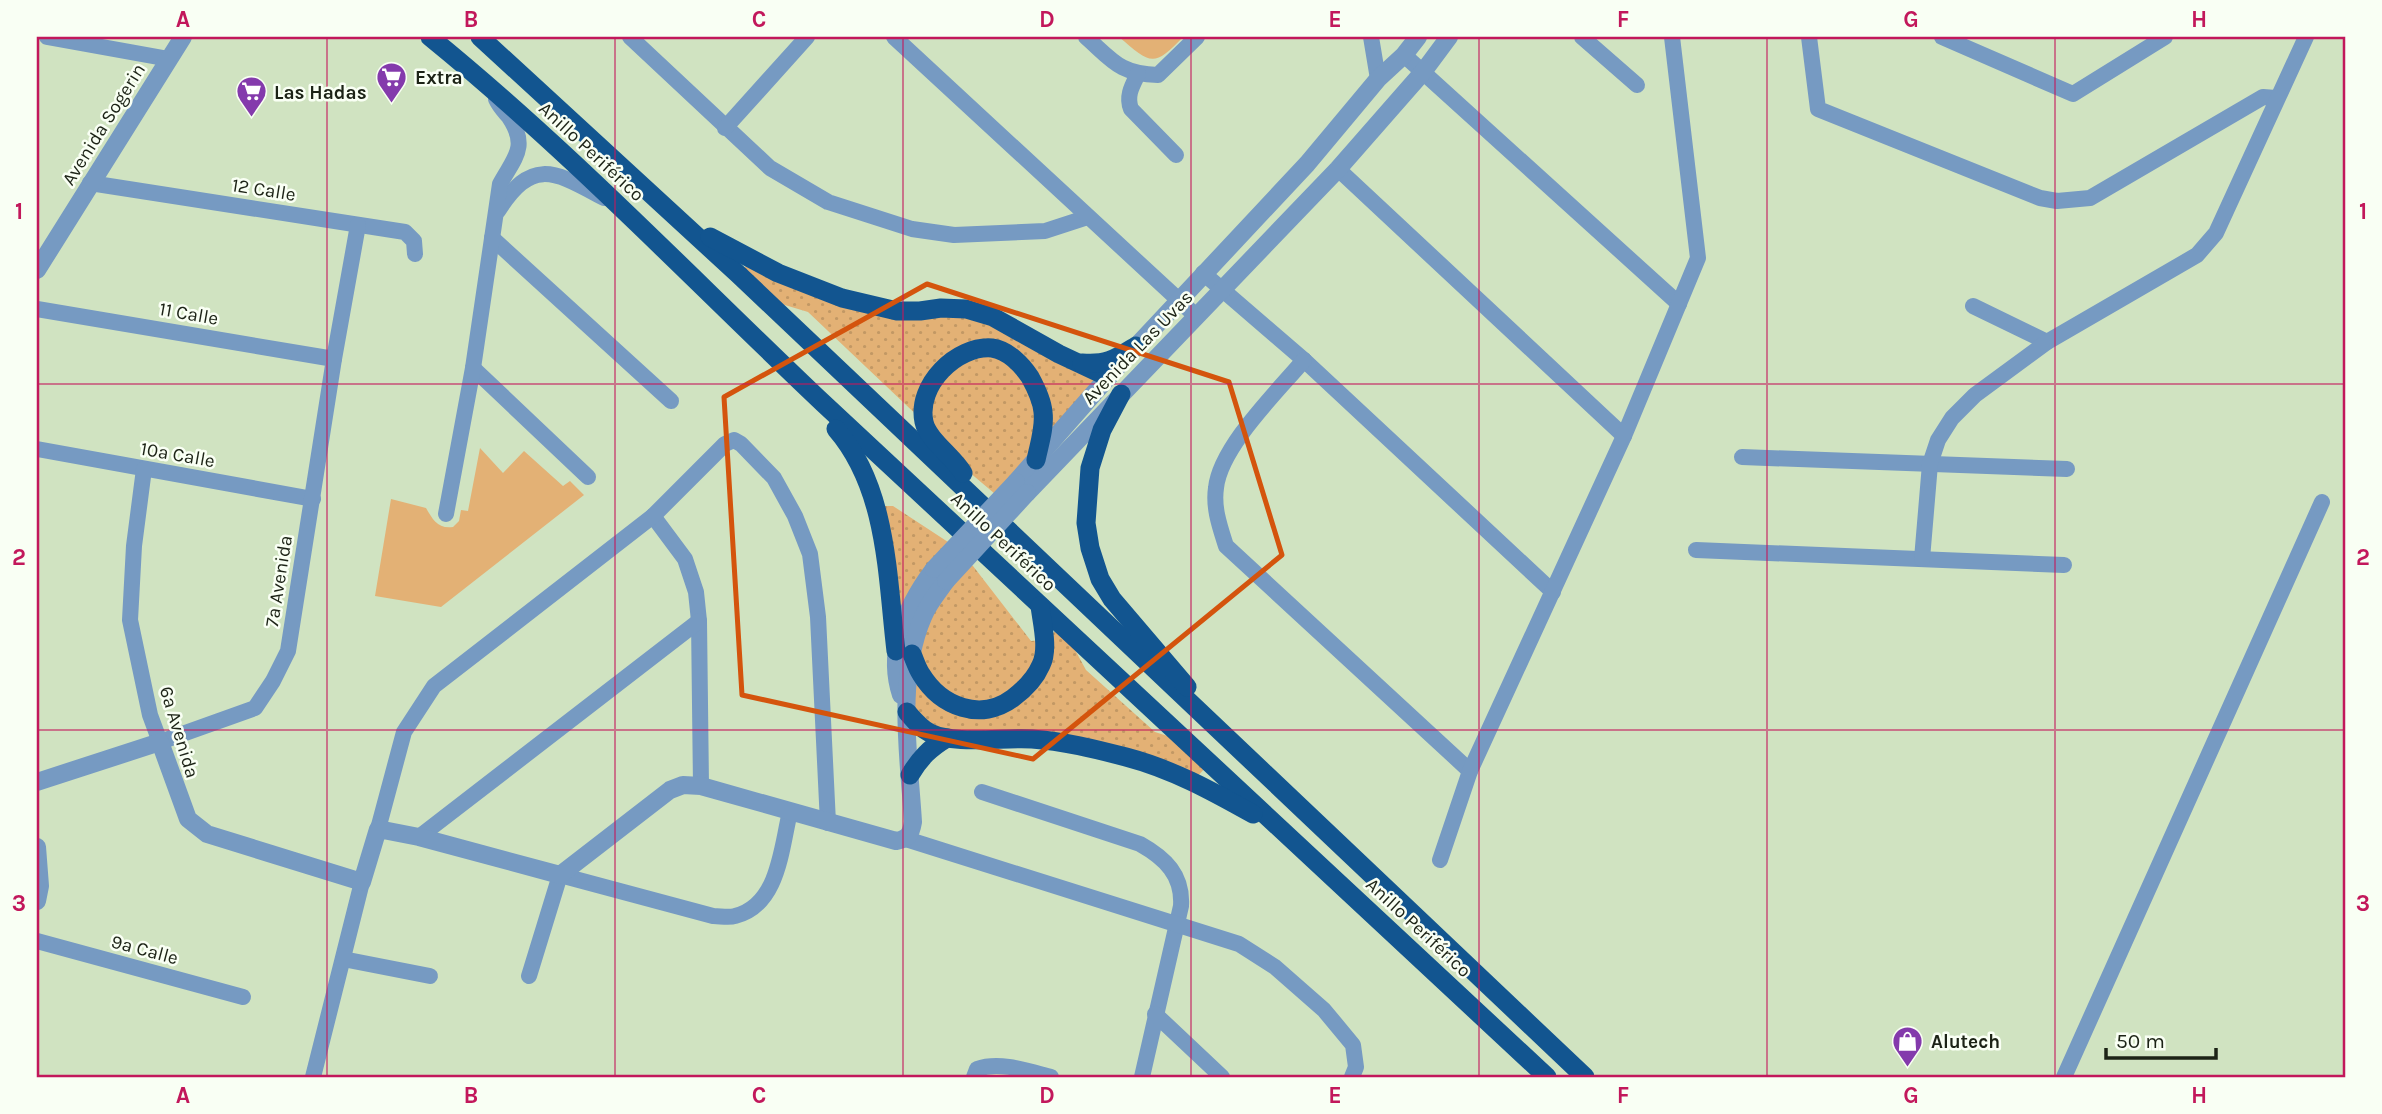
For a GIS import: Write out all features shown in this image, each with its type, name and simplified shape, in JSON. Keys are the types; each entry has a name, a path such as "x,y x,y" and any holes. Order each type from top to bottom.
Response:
{"highway":[{"name":"Anillo Periférico","path":"430,37 617,205 792,374 1547,1077"},
{"name":"Anillo Periférico","path":"480,37 687,226 1585,1077"},
{"path":"687,226 810,287 897,311 941,307 967,309 993,317 1059,354 1108,377"},
{"path":"1079,363 1099,364 1112,361 1136,346"},
{"path":"977,499 956,461 931,436 924,422 925,399 933,380 954,359 972,350 993,348 1009,355 1026,370 1037,389 1043,411 1036,460"},
{"path":"792,374 809,398 853,448 878,518 904,652 936,693 956,705 979,711 1002,706 1027,687 1042,664 1044,640 1040,606"},
{"path":"1121,394 1102,430 1090,468 1086,493 1086,523 1090,548 1100,579 1112,599 1244,756"},
{"path":"907,712 924,729 947,738 1031,739 1063,743 1129,758 1194,780 1282,831"},
{"path":"910,775 919,760 931,748 947,738"}],"street":[{"path":"47,37 169,59"},
{"name":"Avenida Sogerin","path":"37,270 183,37"},
{"path":"630,37 770,168 828,202 912,229 954,235 1045,231 1088,217"},
{"path":"725,128 807,37"},
{"path":"894,37 1196,316"},
{"path":"1086,37 1121,69 1138,74 1158,75 1197,37"},
{"path":"1371,37 1378,79"},
{"name":"Avenida Las Uvas","path":"1026,486 1036,460 1108,377 1307,164 1378,79 1404,55 1418,37"},
{"name":"Avenida Las Uvas","path":"906,839 912,832 913,822 907,712 909,675 904,652 905,617 920,589 940,575 1026,486 1121,394 1338,169 1450,37"},
{"path":"1582,37 1637,85"},
{"path":"1440,859 1470,771 1624,436 1698,258 1672,37"},
{"path":"1809,37 1818,109 2040,198 2057,201 2090,198 2263,97 2276,98"},
{"path":"1942,37 2073,94 2165,37"},
{"path":"1922,559 1930,464 1938,440 1945,429 1975,395 2047,342 2197,255 2216,233 2306,37"},
{"path":"1404,55 1679,304"},
{"path":"1138,74 1128,99 1132,109 1176,155"},
{"path":"493,91 497,103 517,132 519,144 527,159 545,174"},
{"path":"446,514 473,368 500,184 511,169 519,144"},
{"path":"1338,169 1624,436"},
{"path":"495,216 523,180 531,175 545,174 573,183 617,205"},
{"name":"12 Calle","path":"90,183 405,232 414,241 415,254"},
{"name":"7a Avenida","path":"37,782 255,708 273,681 288,651 358,225"},
{"path":"492,238 671,401"},
{"path":"1203,274 1304,360 1553,592"},
{"path":"1973,306 2047,342"},
{"name":"11 Calle","path":"37,309 334,359"},
{"path":"1304,360 1227,454 1216,486 1217,517 1226,546 1470,771"},
{"path":"473,368 588,477"},
{"path":"1026,486 1107,397 1111,385 1108,377"},
{"path":"313,1077 362,882 404,732 434,686 653,516 725,444 734,440 774,478 795,516 810,554 818,617 828,823"},
{"name":"10a Calle","path":"37,449 313,499"},
{"path":"1742,457 2067,469"},
{"name":"6a Avenida","path":"144,469 134,546 130,620 150,715 188,819 207,834 362,882"},
{"path":"2064,1077 2322,502"},
{"path":"653,516 685,559 696,592 699,621 701,786"},
{"path":"1696,550 2064,565"},
{"path":"419,836 699,621"},
{"path":"529,976 560,876 670,790 683,785 701,786 886,840 896,842 906,839 1239,944 1275,967 1324,1010 1353,1045 1356,1068 1352,1077"},
{"path":"982,792 1140,844 1157,853 1177,878 1182,890 1177,924 1142,1077"},
{"path":"377,829 419,836 713,916 734,917 754,907 771,888 790,812"},
{"path":"37,847 40,886 37,901"},
{"name":"9a Calle","path":"37,941 243,997"},
{"path":"343,959 430,976"},
{"path":"1156,1014 1223,1077"},
{"path":"974,1077 977,1069 988,1065 1051,1077"}],"highlighted area":[{"path":"927,284 1229,382 1282,555 1033,759 742,695 724,397"}],"shaded area":[{"path":"1119,37 1183,37 1165,54 1151,59"},
{"path":"752,260 842,298 966,309 1108,377 1001,499 956,461 924,422 808,312 765,299 738,274"},
{"path":"480,448 503,473 524,451 563,486 570,481 584,495 441,607 375,596 391,499 426,508 440,525 453,527 459,521 461,510 468,511"},
{"path":"875,506 893,506 948,542 973,566 1031,641 1044,640 1062,626 1086,670 1155,732 1186,742 1209,764 1194,780 1031,739 917,725"}],"place":[{"name":"Extra","path":"392,104"},
{"name":"Las Hadas","path":"251,119"},
{"name":"Alutech","path":"1908,1068"}]}
